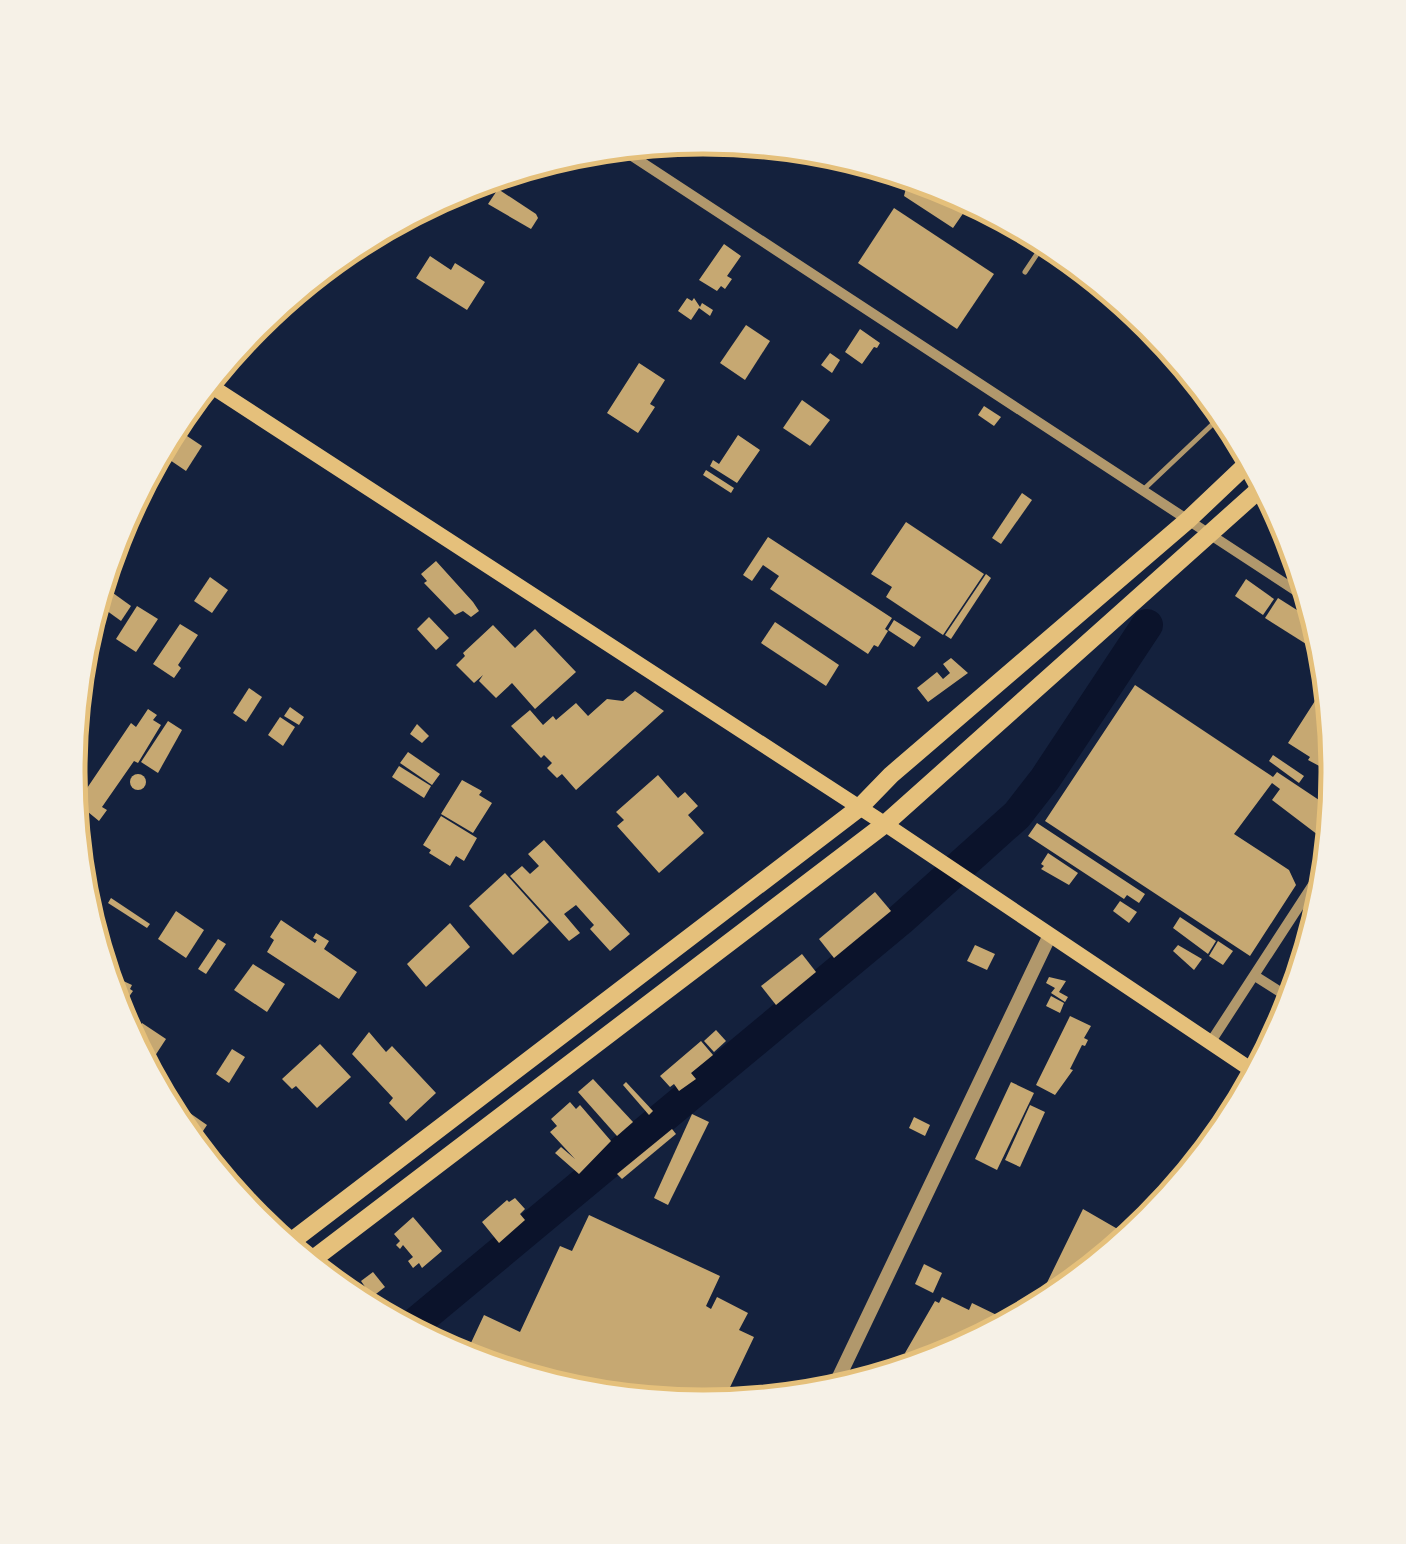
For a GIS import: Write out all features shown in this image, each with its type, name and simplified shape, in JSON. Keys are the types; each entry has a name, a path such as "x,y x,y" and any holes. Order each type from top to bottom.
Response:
{"highway":[{"path":"297,1237 859,808 891,775 1188,520 1241,469"},
{"path":"318,1255 885,824 1254,494"}],"main road":[{"path":"218,390 885,824 1246,1066"}],"street":[{"path":"635,158 1293,589"},
{"path":"1210,1043 1309,890"},
{"path":"840,1374 1049,937"},
{"path":"1255,976 1280,992"}],"lane":[{"path":"1025,272 1038,253"},
{"path":"1143,490 1213,424"}],"building":[{"path":"906,188 964,212 953,228 904,196"},
{"path":"498,189 538,218 531,229 488,204"},
{"path":"894,208 994,274 957,329 858,263"},
{"path":"724,244 741,256 727,276 732,279 725,289 721,286 717,291 699,280"},
{"path":"430,256 451,270 455,263 485,282 467,310 416,278"},
{"path":"687,298 713,310 710,316 699,308 691,320 678,311"},
{"path":"746,325 770,341 745,380 720,363"},
{"path":"860,329 880,343 862,364 845,352"},
{"path":"830,353 840,360 832,373 821,365"},
{"path":"639,363 665,380 650,404 655,407 638,433 607,413"},
{"path":"802,400 830,420 810,446 783,428"},
{"path":"984,406 1001,417 994,426 978,415"},
{"path":"185,435 202,446 186,471 170,460"},
{"path":"738,435 760,450 737,483 710,466 713,460 719,464"},
{"path":"706,470 734,488 731,493 703,475"},
{"path":"1022,493 1032,500 1001,544 992,538"},
{"path":"906,522 984,574 943,635 886,597 892,587 871,574"},
{"path":"768,537 892,618 878,647 874,645 868,654 770,589 779,576 763,565 752,581 743,575"},
{"path":"436,561 479,611 471,617 463,611 455,615 424,583 427,581 421,574"},
{"path":"986,574 991,578 951,639 945,635"},
{"path":"210,577 228,590 212,613 194,601"},
{"path":"1246,579 1274,599 1263,615 1235,596"},
{"path":"113,593 131,606 121,621 106,610"},
{"path":"1278,598 1300,612 1308,645 1265,618"},
{"path":"137,606 158,619 136,652 116,639"},
{"path":"429,617 449,638 436,650 417,629"},
{"path":"894,620 921,637 914,647 888,630"},
{"path":"775,622 839,665 826,686 761,643"},
{"path":"180,624 198,635 174,678 153,664"},
{"path":"493,625 515,648 535,629 576,672 535,709 512,683 496,698 479,681 483,675 474,683 456,665 465,656 463,653"},
{"path":"951,658 968,673 928,702 917,688 937,672 943,679 950,673 943,664"},
{"path":"1135,685 1273,777 1277,772 1320,801 1318,835 1272,800 1280,789 1272,783 1234,834 1289,870 1296,885 1250,956 1045,821"},
{"path":"249,688 262,697 246,722 233,713"},
{"path":"635,691 664,711 576,790 562,774 557,778 547,768 552,763 544,755 541,758 511,726 530,710 543,725 553,716 556,720 576,703 588,716 607,699 623,701"},
{"path":"1317,698 1321,767 1288,743"},
{"path":"290,707 304,717 299,725 284,716"},
{"path":"148,709 157,715 153,720 161,725 138,763 134,761 102,807 107,810 99,821 86,810 85,790 131,723 136,727"},
{"path":"280,717 295,727 283,746 268,735"},
{"path":"168,721 182,730 158,773 141,762"},
{"path":"417,724 429,736 422,743 410,734"},
{"path":"408,752 440,774 432,785 400,763"},
{"path":"1273,755 1304,776 1299,783 1269,761"},
{"path":"399,766 431,786 424,798 392,777"},
{"path":"138,774 146,782 138,790 130,782"},
{"path":"658,775 678,798 685,792 698,806 688,815 704,833 659,873 617,826 624,820 616,812"},
{"path":"462,780 482,791 479,795 492,803 473,833 441,814"},
{"path":"441,816 477,838 464,861 456,856 450,866 423,845"},
{"path":"1037,823 1145,894 1139,903 1127,895 1124,899 1028,836"},
{"path":"544,840 630,934 610,951 590,929 594,925 576,905 564,914 580,933 569,941 510,876 522,866 530,874 539,866 528,854"},
{"path":"1048,853 1078,873 1069,885 1041,869"},
{"path":"505,873 549,922 513,955 469,906"},
{"path":"875,892 891,911 834,958 819,939"},
{"path":"111,898 150,924 147,928 108,903"},
{"path":"1120,901 1137,912 1129,923 1113,911"},
{"path":"176,911 204,930 186,958 158,939"},
{"path":"1180,917 1216,941 1208,954 1173,928"},
{"path":"281,920 315,943 316,933 329,941 324,949 357,972 339,999 267,952 274,940 270,937"},
{"path":"450,923 470,947 426,987 407,964"},
{"path":"218,939 226,944 206,974 198,969"},
{"path":"1218,941 1233,951 1223,965 1209,956"},
{"path":"975,945 995,954 987,970 967,961"},
{"path":"1178,945 1202,959 1194,970 1173,951"},
{"path":"802,954 816,972 776,1005 761,986"},
{"path":"253,964 285,984 267,1012 234,990"},
{"path":"1049,977 1066,981 1059,992 1068,997 1065,1002 1051,993 1055,988 1046,983"},
{"path":"121,980 132,985 128,998"},
{"path":"1051,996 1064,1003 1060,1013 1046,1006"},
{"path":"1070,1016 1091,1026 1084,1038 1088,1040 1070,1069 1073,1070 1055,1095 1036,1085"},
{"path":"142,1023 166,1039 155,1056 149,1045"},
{"path":"716,1030 726,1041 714,1052 704,1041"},
{"path":"369,1032 386,1052 392,1046 436,1093 406,1121 389,1103 393,1098 352,1054"},
{"path":"701,1041 713,1055 691,1073 696,1079 679,1091 674,1084 670,1087 660,1076"},
{"path":"320,1044 351,1077 317,1108 296,1086 292,1089 282,1079"},
{"path":"232,1049 245,1057 229,1083 216,1074"},
{"path":"593,1079 633,1122 617,1136 578,1092"},
{"path":"626,1082 653,1111 649,1115 623,1085"},
{"path":"1011,1082 1034,1093 997,1170 975,1159"},
{"path":"570,1102 576,1109 580,1105 611,1141 579,1174 555,1153 561,1147 575,1159 550,1132 557,1126 551,1119"},
{"path":"1030,1105 1045,1112 1020,1167 1005,1160"},
{"path":"186,1111 207,1125 202,1133"},
{"path":"692,1114 709,1122 668,1205 654,1198"},
{"path":"914,1117 930,1125 925,1136 909,1128"},
{"path":"672,1129 676,1134 622,1179 617,1174"},
{"path":"515,1198 525,1209 520,1214 525,1220 499,1243 482,1222 507,1200"},
{"path":"1083,1209 1118,1229 1079,1262 1045,1287"},
{"path":"589,1215 720,1276 706,1306 711,1309 717,1297 748,1313 739,1330 754,1337 729,1389 622,1385 543,1369 470,1344 484,1315 520,1332 560,1246 572,1251"},
{"path":"413,1217 442,1251 422,1268 419,1263 413,1268 408,1261 413,1257 403,1245 400,1249 396,1245 400,1241 394,1234"},
{"path":"924,1264 942,1273 933,1293 915,1284"},
{"path":"373,1272 385,1287 375,1295 361,1281"},
{"path":"942,1297 969,1310 972,1303 997,1315 939,1343 905,1353 935,1301 939,1303"}],"waterway":[{"path":"419,1320 900,920 1017,815 1147,625"}]}
